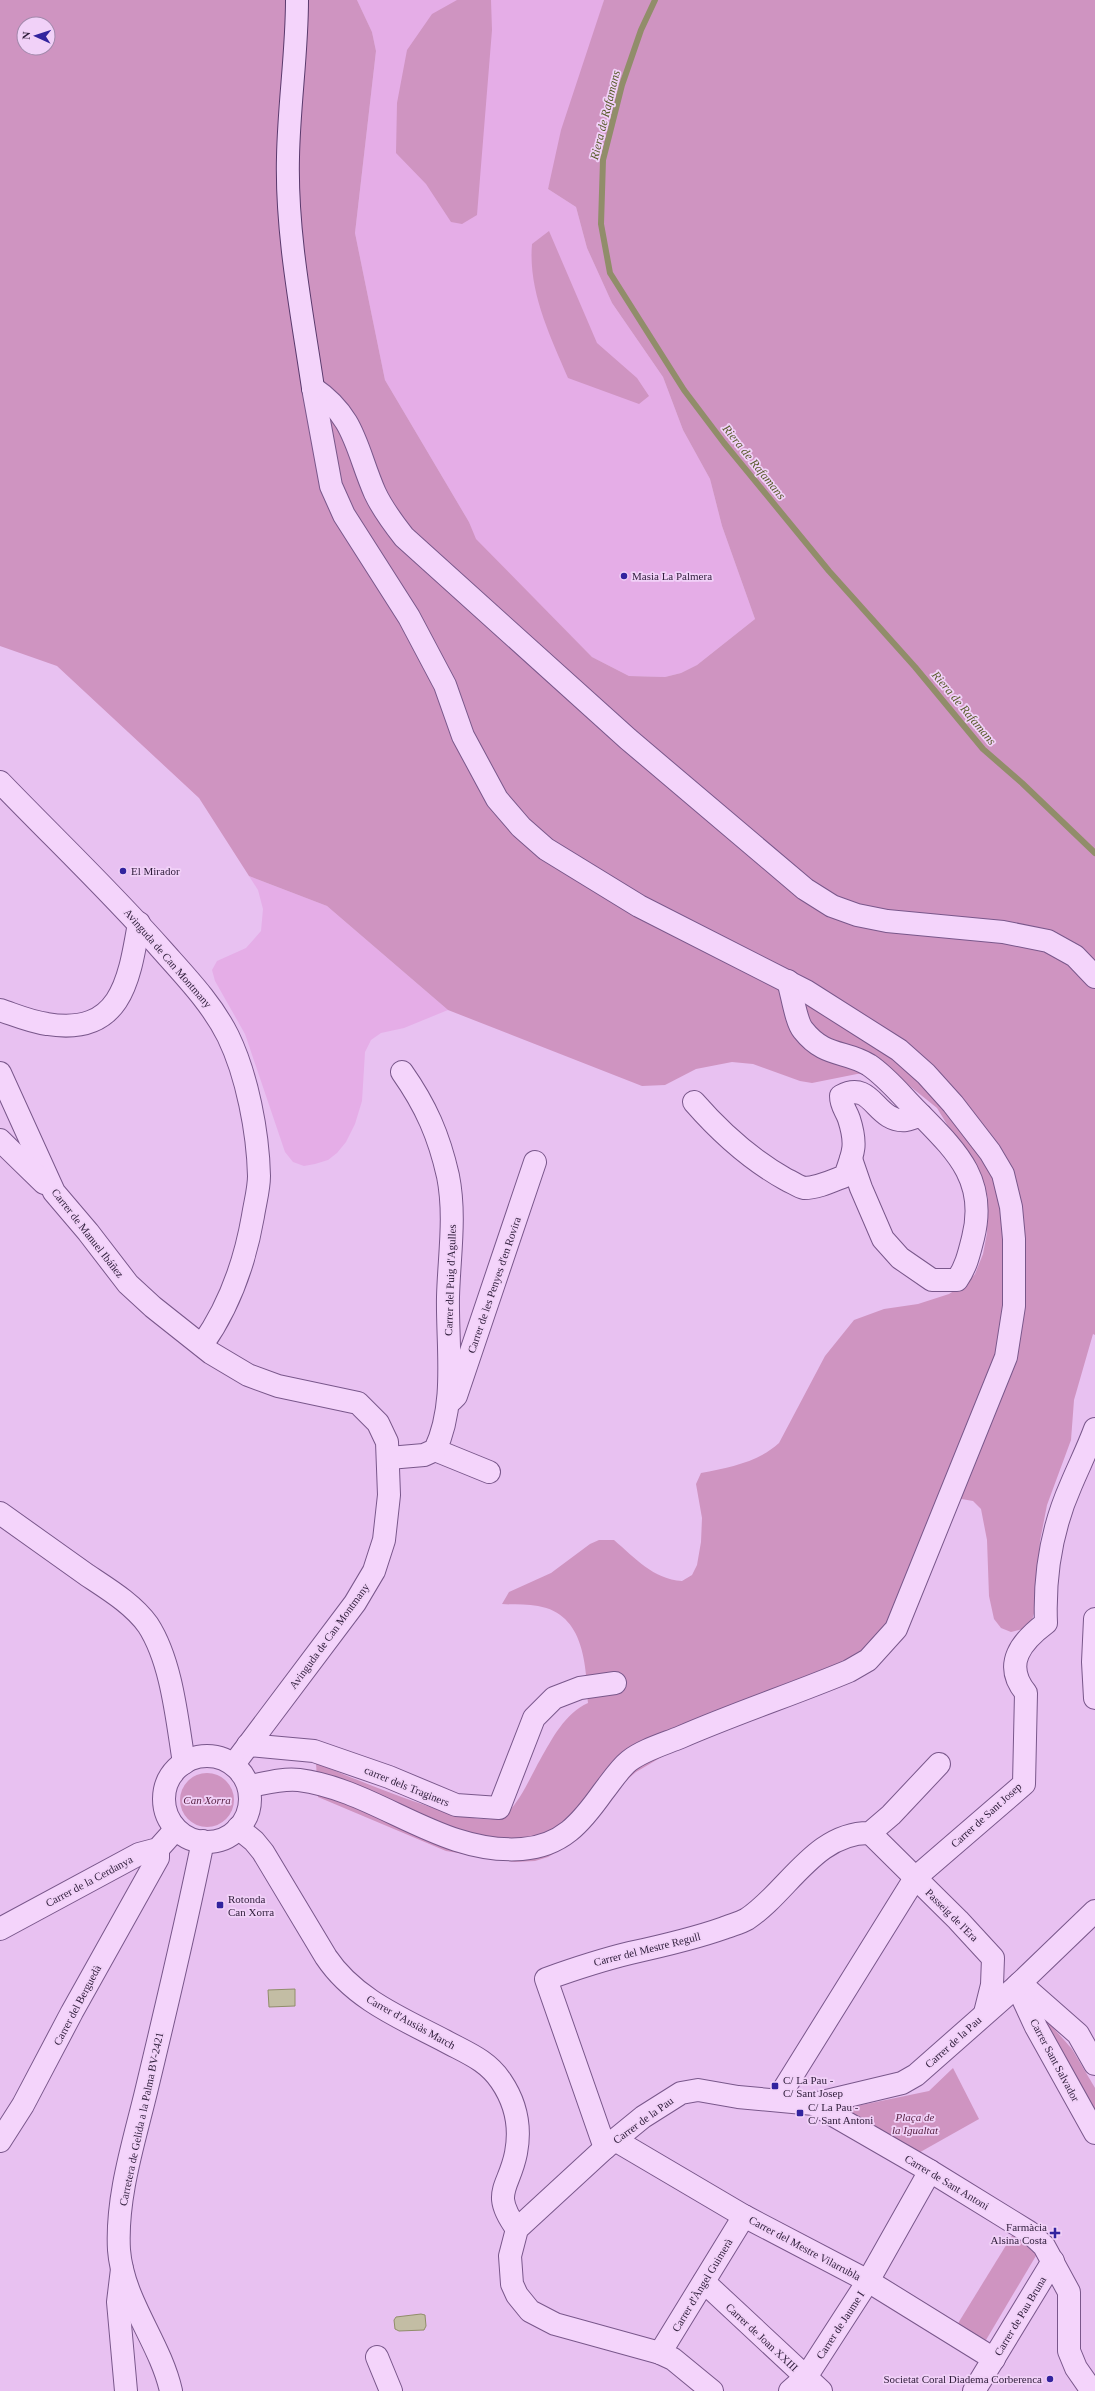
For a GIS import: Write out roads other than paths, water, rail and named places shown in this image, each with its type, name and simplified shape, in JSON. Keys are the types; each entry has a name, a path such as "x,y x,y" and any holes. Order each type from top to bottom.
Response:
{"street":[{"path":"250,1786 283,1780 300,1780 339,1789 448,1838 494,1848 522,1849 546,1844 564,1837 575,1826 629,1761 700,1729 850,1671 868,1660 896,1629 1006,1357 1014,1306 1014,1239 1011,1207 1003,1174 990,1152 953,1104 926,1074 899,1050 788,981 639,906 546,849 521,826 497,799 464,736 445,685 409,618 344,515 331,486 313,388 301,306 289,197 288,157 297,0"},
{"path":"313,388 338,409 354,434 381,504 404,537 628,738 805,889 832,906 857,915 888,921 1003,932 1048,941 1075,956 1095,977"},
{"name":"Avinguda de Can Montmany","path":"0,782 139,923 195,987 213,1010 239,1060 256,1140 259,1177 249,1237 238,1276 224,1309 202,1345 225,1362 262,1382 358,1403 378,1423 387,1442 389,1458 389,1495 384,1532 374,1571 355,1603 234,1764"},
{"path":"0,1010 46,1024 75,1026 87,1024 99,1018 113,1006 123,989 139,923"},
{"path":"788,981 802,1029 822,1048 868,1065 887,1080 962,1161 971,1175 976,1196 976,1226 965,1268 957,1280 932,1280 900,1258 883,1239 861,1188 851,1159"},
{"name":"Carrer del Puig d'Agulles","path":"402,1072 421,1099 434,1128 448,1178 452,1220 448,1296 447,1415 435,1450"},
{"name":"Carrer de Manuel Ibáñez","path":"0,1073 54,1192 88,1232 128,1284 153,1307 202,1345"},
{"path":"694,1102 713,1123 743,1151 774,1172 802,1188 825,1184 845,1176 851,1159 855,1140 848,1117 841,1105 842,1096 851,1091 861,1092 890,1116 905,1120 921,1115"},
{"path":"0,1140 54,1192"},
{"name":"Carrer de les Penyes d'en Rovira","path":"447,1405 456,1396 535,1162"},
{"name":"Carrer de Sant Josep","path":"777,2100 915,1878 1024,1784 1026,1693 1019,1684 1015,1665 1024,1642 1046,1623 1046,1575 1052,1542 1058,1519 1095,1429"},
{"path":"389,1458 424,1455 435,1450 489,1472"},
{"path":"0,1513 116,1595 139,1614 148,1626 167,1671 176,1713 184,1763"},
{"path":"1095,1619 1093,1662 1095,1698"},
{"name":"carrer dels Traginers","path":"248,1745 314,1751 389,1777 456,1805 499,1808 534,1718 554,1698 580,1688 615,1683"},
{"path":"208,1756 234,1764 244,1773 250,1786 250,1809 246,1819 228,1836 203,1841 187,1838 175,1830 168,1821 164,1807 164,1795 168,1781 175,1770 194,1758 208,1756"},
{"path":"870,1833 891,1815 939,1764"},
{"name":"Carrer d'Ausiàs March","path":"238,1828 254,1841 263,1852 326,1957 350,1986 398,2017 475,2056 492,2070 502,2082 516,2112 518,2125 516,2154 506,2180 503,2194 507,2215 516,2229"},
{"name":"Carrer de la Cerdanya","path":"0,1929 149,1857 175,1830"},
{"name":"Carrer del Mestre Regull","path":"610,2144 546,1979 588,1964 673,1944 746,1920 776,1896 805,1863 832,1841 854,1833 870,1833"},
{"name":"Passeig de l'Era","path":"870,1833 993,1958 992,1985 985,2013"},
{"name":"Carretera de Gelida a la Palma BV-2421","path":"169,2384 131,2296 122,2269 119,2249 124,2191 191,1902 203,1841"},
{"name":"Carrer del Berguedà","path":"0,2141 23,2105 149,1857"},
{"name":"Carrer de la Pau","path":"516,2229 610,2144 664,2102 682,2093 698,2090 814,2104 907,2080 916,2075 1018,1985 1095,1911"},
{"name":"Carrer Sant Salvador","path":"1018,1985 1078,2034 1095,2064"},
{"name":"Carrer Sant Salvador","path":"1018,1985 1036,2027 1095,2133"},
{"name":"Carrer de Sant Antoni","path":"814,2104 930,2171 1029,2232 1044,2246 1069,2292 1069,2351 1076,2368 1092,2391"},
{"name":"Carrer del Mestre Vilarrubla","path":"610,2144 868,2281 994,2359"},
{"name":"Carrer de Jaume I","path":"806,2386 868,2281 930,2171"},
{"name":"Carrer d'Àngel Guimerà","path":"660,2353 744,2216"},
{"path":"516,2229 510,2256 512,2284 517,2295 530,2311 555,2324 660,2353 672,2359 712,2391"},
{"name":"Carrer de Pau Bruna","path":"974,2391 1053,2261"},
{"path":"120,2390 118,2302 122,2269"},
{"name":"Carrer de Joan XXIII","path":"704,2282 806,2386"},
{"path":"377,2357 391,2391"},
{"path":"169,2384 185,2391"}],"waterway":[{"name":"Riera de Rafamans","path":"655,0 641,30 622,85 603,160 601,224 610,273 684,390 724,443 829,571 915,667 983,749 1022,783 1095,853"}],"place":[{"name":"Masia La Palmera","path":"624,576"},
{"name":"El Mirador","path":"123,871"},
{"name":"Rotonda Can Xorra","path":"220,1905"},
{"name":"C/ La Pau - C/ Sant Josep","path":"775,2086"},
{"name":"C/ La Pau - C/ Sant Antoni","path":"800,2113"},
{"name":"Farmàcia Alsina Costa","path":"1055,2233"},
{"name":"Societat Coral Diadema Corberenca","path":"1050,2379"}],"park label":[{"name":"Can Xorra","path":"207,1800"},
{"name":"Plaça de la Igualtat","path":"915,2123"}]}
